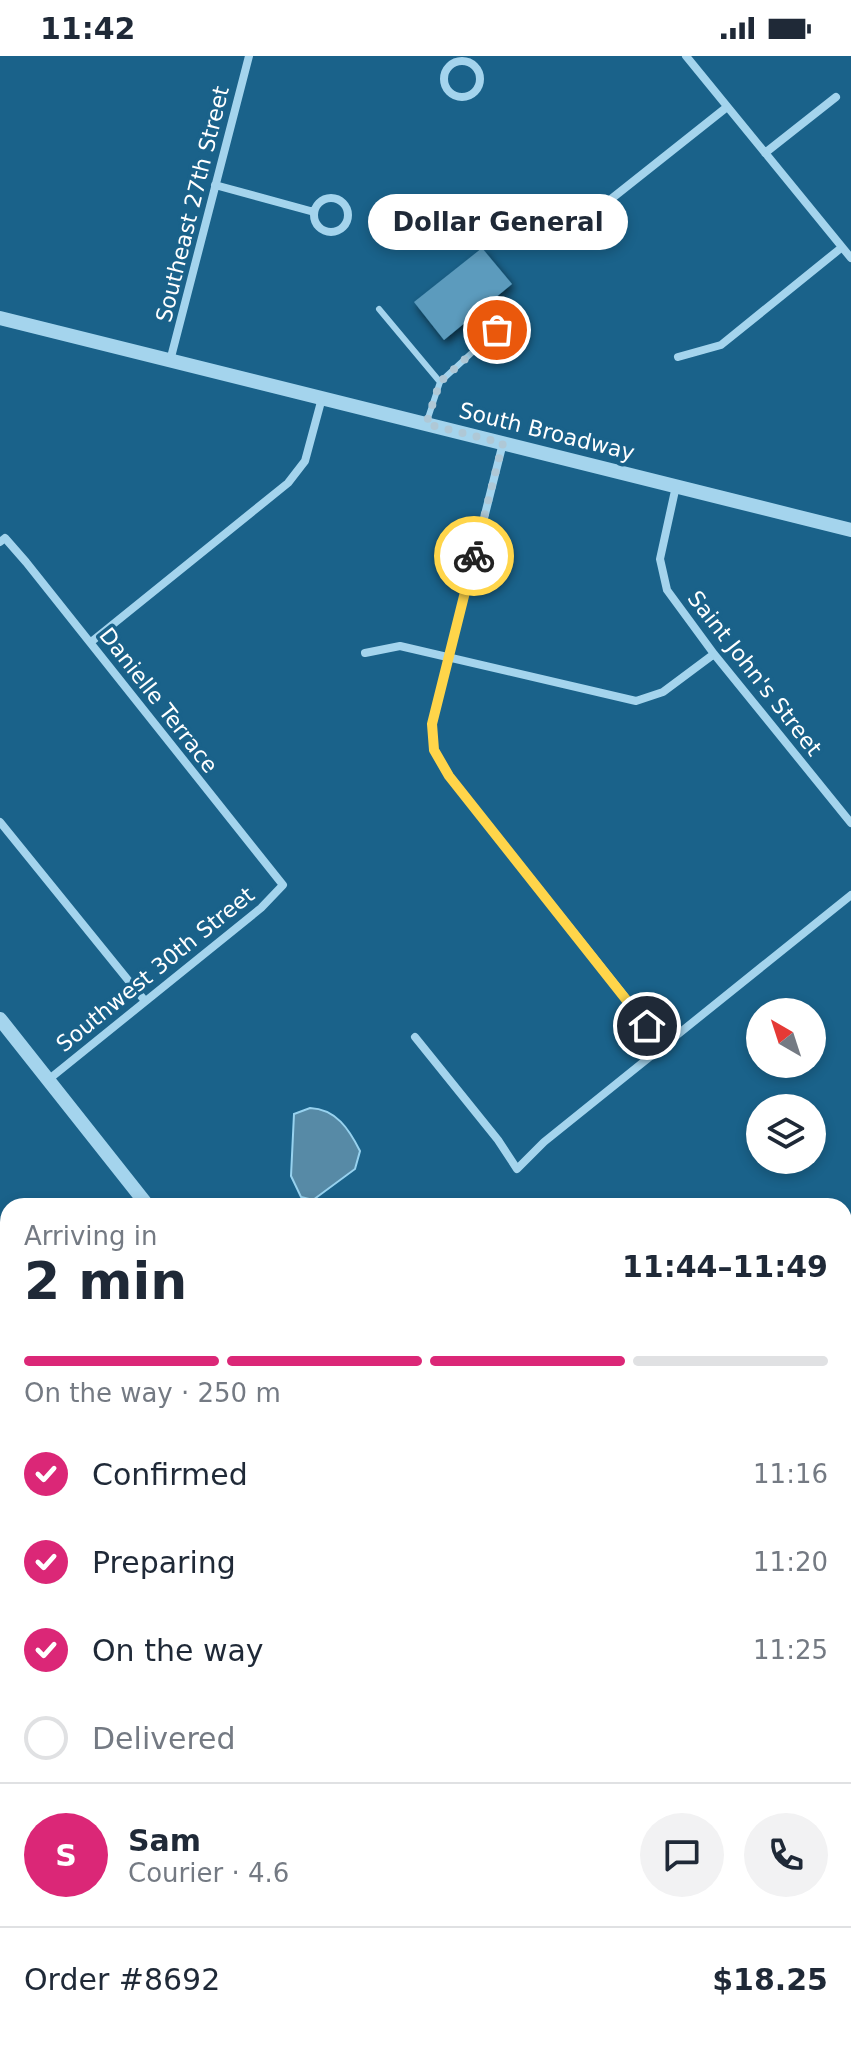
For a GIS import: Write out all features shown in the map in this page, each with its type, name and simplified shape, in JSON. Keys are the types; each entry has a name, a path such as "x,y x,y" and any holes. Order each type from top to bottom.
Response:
{"street":[{"name":"Southeast 27th Street","path":"170,361 249,56"},
{"path":"686,56 851,258"},
{"path":"458,58 471,62 480,74 477,91 464,97 451,94 444,83 446,71 458,58"},
{"path":"765,153 836,97"},
{"path":"601,207 727,107"},
{"path":"215,185 314,212"},
{"path":"337,199 346,206 347,218 342,228 327,232 316,224 314,212 323,200 337,199"},
{"path":"678,357 721,345 841,248"},
{"name":"South Broadway","path":"0,318 851,530"},
{"path":"91,642 288,483 305,461 322,398"},
{"path":"503,443 432,724 432,738 440,762 664,1046"},
{"name":"Saint John's Street","path":"676,486 662,540 661,574 667,590 714,654 851,823"},
{"name":"Danielle Terrace","path":"2,540 91,642 283,885"},
{"path":"365,653 400,646 636,701 663,692 714,654"},
{"path":"0,822 145,1001"},
{"name":"Southwest 30th Street","path":"48,1080 261,908 283,885"},
{"path":"415,1037 498,1140 517,1169 544,1142 851,895"},
{"path":"0,1019 142,1198"}],"lane":[{"path":"379,309 440,382"},
{"path":"426,424 440,382 514,314"}],"shaded area":[{"path":"310,1108 327,1112 341,1122 360,1151 355,1169 316,1198 301,1197 291,1176 294,1114"}],"building":[{"path":"482,248 512,284 444,340 414,302"}],"way so far":[{"path":"474,556 503,443 426,424 443,378 497,330"}],"place":[{"name":"Dollar General","path":"497,330"}],"route":[{"path":"474,556 432,724 434,750 449,776 647,1026"}]}
